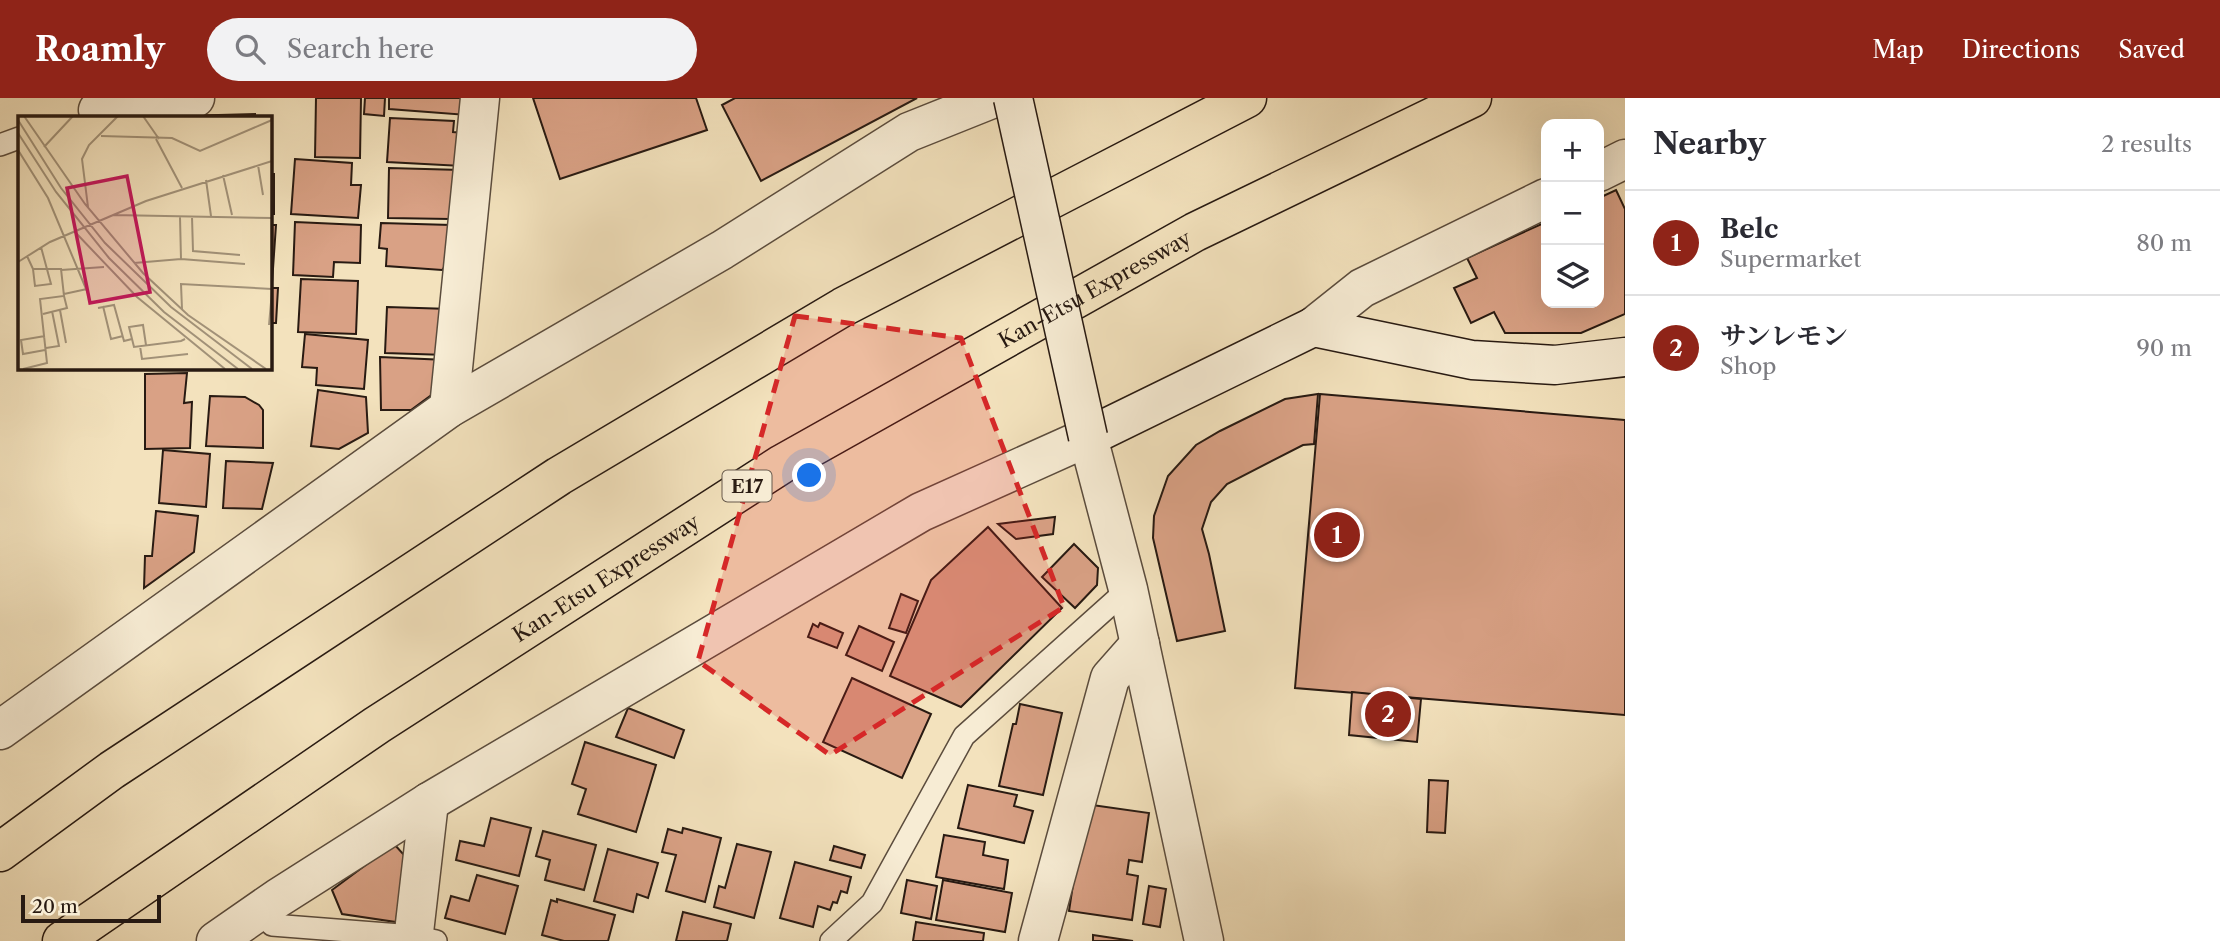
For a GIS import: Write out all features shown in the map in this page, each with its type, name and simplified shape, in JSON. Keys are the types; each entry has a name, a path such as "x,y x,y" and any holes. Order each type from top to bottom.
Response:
{"highway":[{"path":"0,852 112,770 559,476 843,307 1247,98"},
{"name":"Kan-Etsu Expressway","path":"62,941 377,724 782,464 1195,232 1472,98"}],"street":[{"path":"88,114 195,98"},
{"path":"449,408 481,98"},
{"path":"0,730 449,408 722,250 909,132 994,98"},
{"path":"1013,98 1088,438 1128,589 1204,941"},
{"path":"1604,170 1625,159"},
{"path":"216,941 274,921 429,802 921,512 1088,438 1313,327 1362,288 1541,200"},
{"path":"1313,327 1472,360 1555,365 1625,357"},
{"path":"1038,941 1110,678 1140,644"},
{"path":"421,939 429,802"}],"lane":[{"path":"0,145 18,138"},
{"path":"831,941 872,903 964,736 1128,589"},
{"path":"274,921 421,939"}],"highlighted area":[{"path":"795,316 961,338 1064,607 830,755 698,661"}],"building":[{"path":"316,98 361,98 360,158 315,157"},
{"path":"365,98 385,98 384,116 364,114"},
{"path":"389,98 467,98 467,115 389,109"},
{"path":"533,98 696,98 707,130 560,179"},
{"path":"735,98 917,98 761,181 722,105"},
{"path":"255,114 255,116 182,116"},
{"path":"390,118 454,121 453,132 465,133 462,166 387,162"},
{"path":"295,159 352,163 351,185 361,185 358,218 291,214"},
{"path":"389,168 461,170 460,208 450,208 450,219 388,218"},
{"path":"271,174 274,174 274,214 271,214"},
{"path":"1616,190 1625,209 1625,314 1581,333 1505,333 1494,312 1471,323 1454,288 1477,278 1467,258 1541,224 1541,308 1604,308 1604,196"},
{"path":"295,222 361,225 360,263 334,262 333,277 293,275"},
{"path":"381,223 451,225 450,260 442,270 386,266 387,249 379,248"},
{"path":"271,225 276,225 272,283"},
{"path":"301,279 358,281 356,334 298,332"},
{"path":"271,288 278,288 276,323 271,323"},
{"path":"387,307 450,309 446,355 385,353"},
{"path":"305,334 368,340 364,389 316,385 317,368 302,367"},
{"path":"380,357 446,360 445,385 411,410 381,410"},
{"path":"187,373 184,403 192,402 190,448 145,449 145,374"},
{"path":"318,390 366,397 368,433 339,449 311,446"},
{"path":"1318,394 1314,444 1303,445 1227,484 1211,502 1202,529 1225,631 1177,641 1153,538 1154,516 1168,476 1196,445 1220,431 1285,399"},
{"path":"1320,394 1625,420 1625,715 1295,688"},
{"path":"210,396 245,397 259,405 263,410 263,448 206,446"},
{"path":"163,450 210,454 206,507 159,503"},
{"path":"226,461 273,463 262,509 223,508"},
{"path":"156,511 198,516 194,552 144,588 145,556 152,556"},
{"path":"1055,517 1053,534 1016,539 998,524"},
{"path":"988,527 1062,608 961,707 890,676 931,580"},
{"path":"1074,544 1098,568 1097,585 1075,608 1042,577"},
{"path":"901,594 918,601 906,633 889,628"},
{"path":"820,623 843,633 837,648 808,637 813,624 818,627"},
{"path":"859,626 894,642 882,671 846,655"},
{"path":"852,678 931,714 902,778 823,742"},
{"path":"1352,692 1421,699 1417,742 1349,735"},
{"path":"1020,704 1062,713 1043,795 999,786"},
{"path":"628,708 684,730 674,758 616,737"},
{"path":"585,742 656,765 636,832 578,814 586,789 572,784"},
{"path":"1429,780 1448,781 1445,833 1427,832"},
{"path":"968,785 1017,795 1014,806 1033,811 1024,843 958,828"},
{"path":"1085,804 1149,813 1142,862 1129,860 1127,874 1138,876 1132,920 1069,911"},
{"path":"491,818 531,828 519,876 456,860 460,841 484,846"},
{"path":"683,828 721,838 705,902 666,891 676,855 662,852 668,829 682,833"},
{"path":"543,831 596,845 584,890 545,880 550,860 536,856"},
{"path":"944,835 985,842 983,855 1008,860 1004,889 936,877"},
{"path":"394,844 405,856 396,922 342,914 332,890"},
{"path":"737,844 771,852 754,918 714,907 719,886 725,888"},
{"path":"834,846 865,855 861,868 830,860"},
{"path":"608,849 658,863 648,898 637,894 633,912 594,901"},
{"path":"795,862 851,877 847,893 841,891 837,903 833,902 830,910 818,906 813,927 780,918"},
{"path":"477,875 518,886 505,934 445,918 451,896 469,901"},
{"path":"907,880 937,886 931,919 901,913"},
{"path":"943,880 1012,893 1005,932 936,920"},
{"path":"1149,886 1166,889 1160,927 1143,924"},
{"path":"557,899 615,915 608,941 564,941 542,935 551,900 557,902"},
{"path":"683,912 731,924 727,941 676,941"},
{"path":"916,922 984,933 983,941 913,941"},
{"path":"1093,935 1133,941 1093,941"}],"place":[{"name":"Belc","path":"1337,535"},
{"name":"サンレモン","path":"1388,714"}]}
